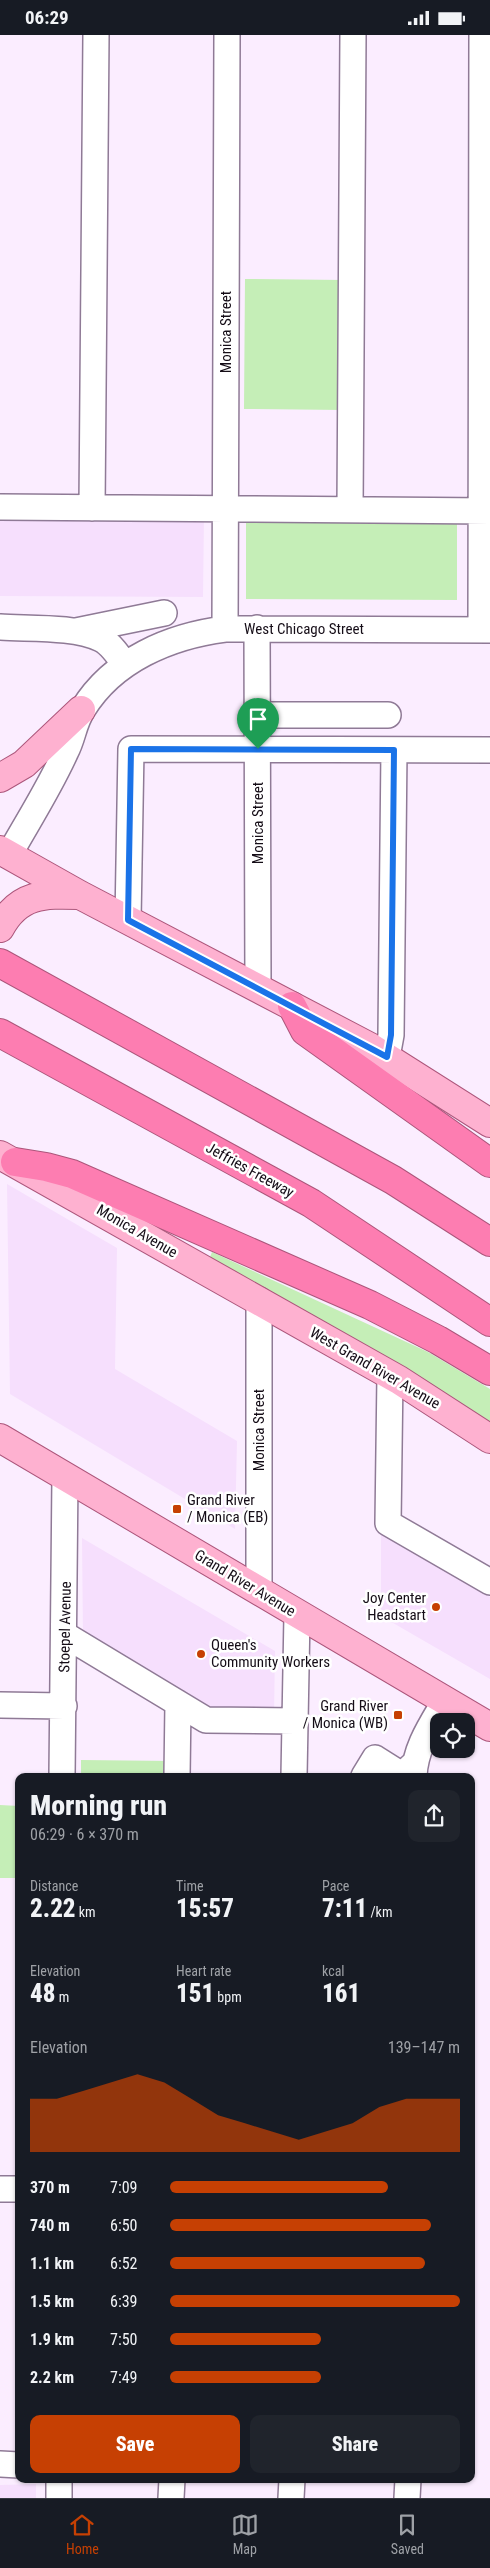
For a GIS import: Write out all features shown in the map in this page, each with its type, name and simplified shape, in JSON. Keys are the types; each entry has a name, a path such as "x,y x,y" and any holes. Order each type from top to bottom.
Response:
{"highway":[{"path":"0,963 393,1180 490,1242"},
{"path":"292,1006 305,1031 490,1163"},
{"name":"Jeffries Freeway","path":"0,1033 311,1203 490,1322"},
{"path":"8,1159 72,1174 370,1305 438,1339 490,1371"}],"main road":[{"path":"0,778 24,764 81,711"},
{"path":"2,862 80,895 292,1006 387,1057 490,1123"},
{"path":"4,921 22,903 38,897 80,895"},
{"name":"Monica Avenue","path":"8,1159 258,1300"},
{"name":"West Grand River Avenue","path":"258,1300 390,1375 490,1439"},
{"name":"Grand River Avenue","path":"0,1438 297,1615 490,1727"}],"street":[{"path":"92,508 96,35"},
{"name":"Monica Street","path":"225,629 228,35"},
{"path":"350,510 353,35"},
{"path":"482,35 485,630"},
{"path":"0,507 485,511"},
{"path":"74,631 164,613 120,624 102,639"},
{"path":"0,627 74,631 102,639 125,665"},
{"name":"Monica Street","path":"257,628 258,988"},
{"name":"West Chicago Street","path":"2,862 66,751 81,711 98,689 125,665 177,639 225,629 257,628 485,630"},
{"path":"258,715 388,715"},
{"path":"128,920 131,749 490,750"},
{"path":"387,1057 391,1035 394,750"},
{"name":"Monica Street","path":"258,1300 259,1591"},
{"path":"390,1375 388,1523 490,1582"},
{"name":"Stoepel Avenue","path":"62,1773 65,1635 65,1477"},
{"path":"294,1773 297,1615"},
{"path":"65,1635 206,1720 295,1721"},
{"path":"366,1773 375,1758 408,1773 425,1736 445,1701"},
{"path":"177,1773 178,1703"},
{"path":"0,1705 64,1705"},
{"path":"0,2189 15,2189"},
{"path":"0,2465 15,2465"},
{"path":"59,2483 59,2498"},
{"path":"172,2483 172,2498"},
{"path":"292,2483 292,2498"},
{"path":"408,2483 408,2498"}],"shaded area":[{"path":"0,512 204,514 203,597 0,596"},
{"path":"7,1184 117,1248 115,1369 237,1441 235,1529 10,1394"},
{"name":"Joy Center Headstart","path":"381,1528 490,1597 490,1679 381,1616"},
{"path":"82,1538 275,1651 274,1715 213,1716 83,1636"},
{"path":"36,2484 36,2498 0,2498 0,2485"}],"green space":[{"path":"245,279 344,280 343,410 244,409"},
{"path":"246,514 457,515 457,600 246,599"},
{"path":"212,1252 428,1352 490,1389 490,1425 209,1260"},
{"path":"81,1760 171,1761 171,1773 81,1773"},
{"path":"0,1805 15,1806 15,1878 0,1878"}],"place":[{"name":"Grand River / Monica (EB)","path":"177,1509"},
{"name":"Joy Center Headstart","path":"436,1607"},
{"name":"Queen's Community Workers","path":"201,1654"},
{"name":"Grand River / Monica (WB)","path":"398,1715"}],"route":[{"path":"131,749 258,749 394,750 391,1035 387,1057 128,920 131,749"}]}
